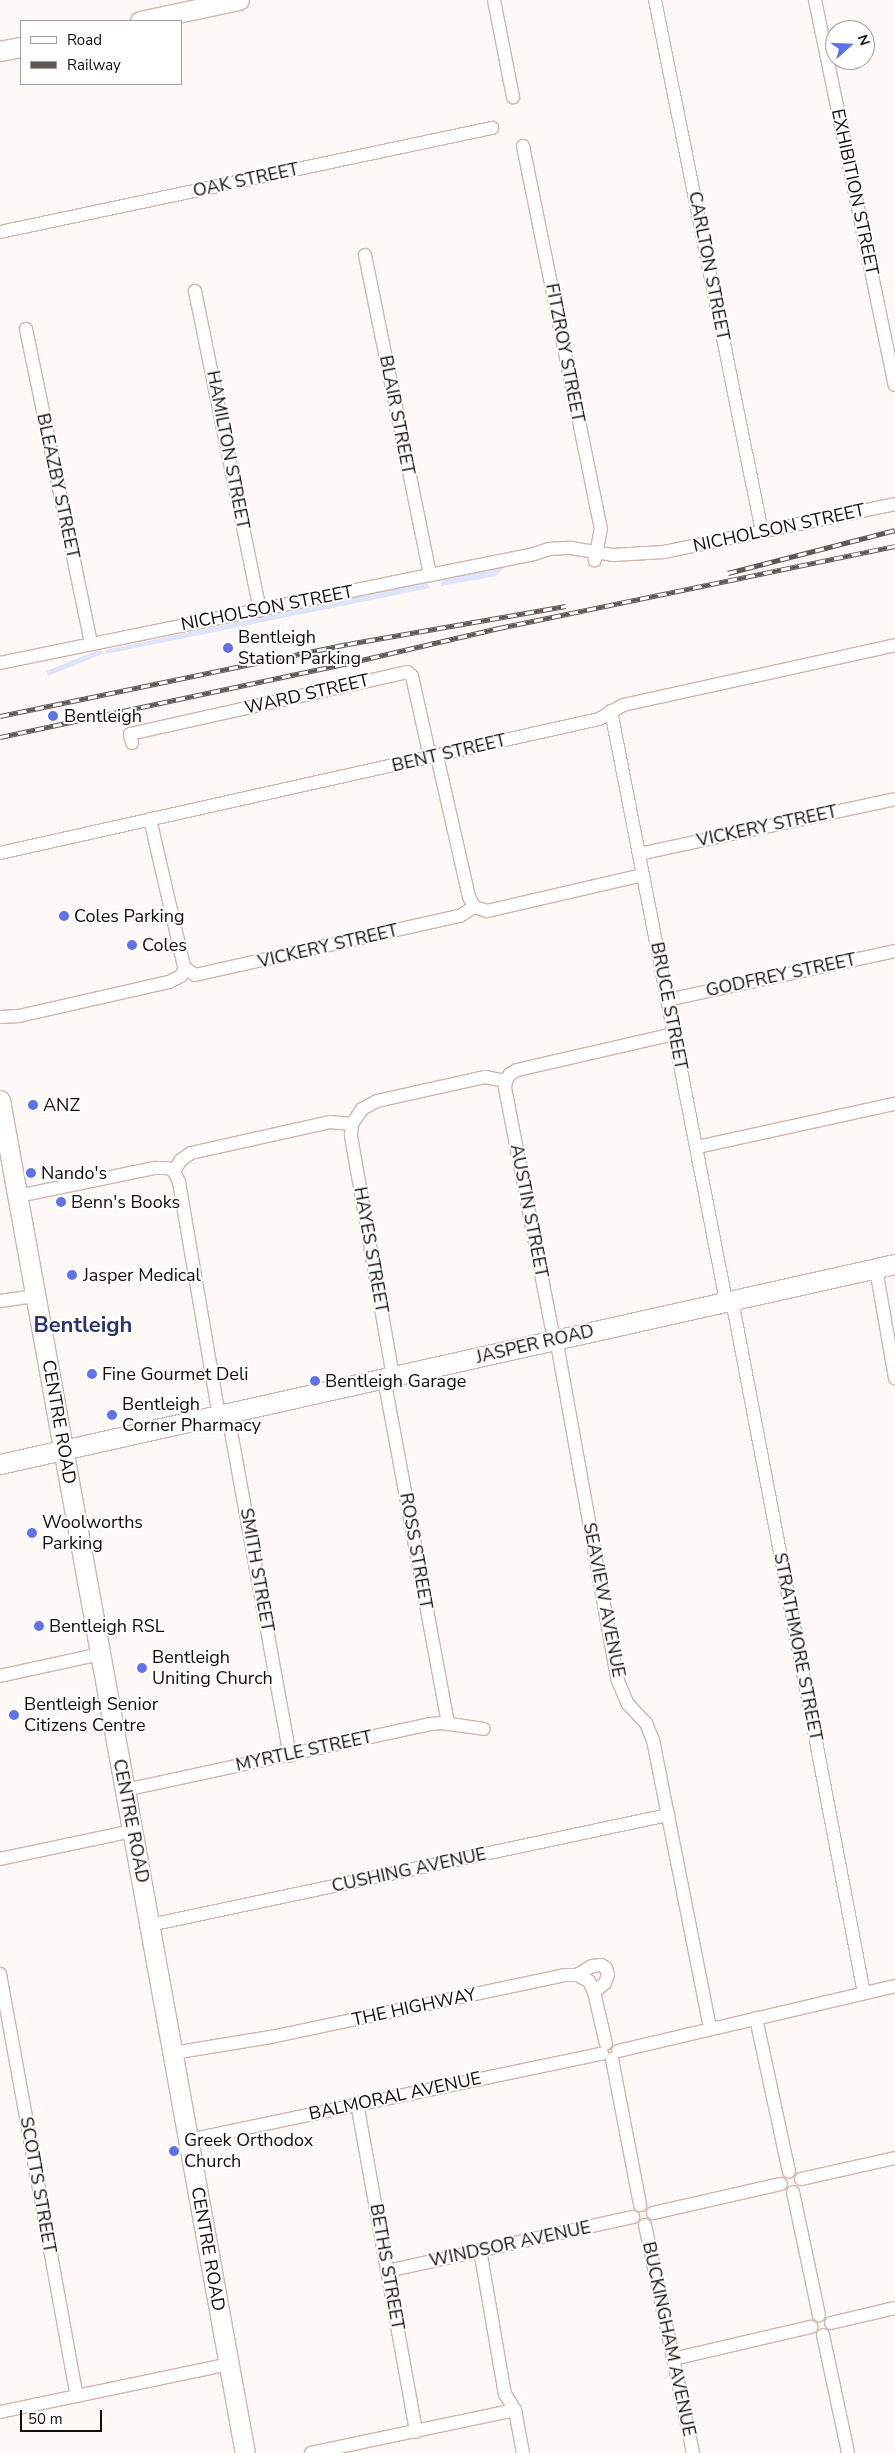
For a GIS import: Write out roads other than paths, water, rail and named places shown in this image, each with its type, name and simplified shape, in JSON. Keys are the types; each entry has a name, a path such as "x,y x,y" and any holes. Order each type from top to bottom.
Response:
{"main road":[{"path":"145,20 239,0"},
{"path":"0,51 20,46"},
{"name":"CENTRE ROAD","path":"0,1100 4,1140 18,1196 245,2453"},
{"name":"JASPER ROAD","path":"0,1464 224,1416 388,1377 895,1264"}],"street":[{"path":"494,0 513,97"},
{"name":"CARLTON STREET","path":"655,0 762,532"},
{"name":"EXHIBITION STREET","path":"815,0 895,385"},
{"name":"OAK STREET","path":"0,232 492,128"},
{"name":"FITZROY STREET","path":"523,146 601,528 596,556"},
{"name":"BLAIR STREET","path":"365,255 430,575"},
{"name":"HAMILTON STREET","path":"195,291 260,610"},
{"name":"BLEAZBY STREET","path":"26,329 91,643"},
{"name":"NICHOLSON STREET","path":"0,662 534,554 596,556 619,563 895,504"},
{"name":"BENT STREET","path":"0,853 599,719 623,705 895,645"},
{"name":"WARD STREET","path":"132,744 130,734 407,672 412,676 469,897 474,907"},
{"name":"BRUCE STREET","path":"612,711 667,1000 729,1301"},
{"name":"VICKERY STREET","path":"639,854 895,798"},
{"path":"0,1017 18,1016 169,982 181,976 185,968 150,819"},
{"name":"VICKERY STREET","path":"185,968 195,975 204,974 460,916 474,907 487,911 643,875"},
{"name":"GODFREY STREET","path":"667,1000 895,951"},
{"path":"0,1024 18,1016"},
{"path":"18,1196 154,1168 167,1168 174,1171 181,1160 191,1153 330,1122 352,1124 362,1109 377,1101 485,1077 506,1081 513,1071 520,1069 674,1034"},
{"name":"AUSTIN STREET","path":"506,1081 505,1088 555,1340"},
{"path":"697,1147 895,1104"},
{"name":"HAYES STREET","path":"352,1124 351,1136 388,1377"},
{"name":"SMITH STREET","path":"174,1171 179,1182 290,1754"},
{"path":"876,1269 895,1378"},
{"path":"0,1299 35,1292"},
{"name":"STRATHMORE STREET","path":"729,1301 864,1993"},
{"name":"SEAVIEW AVENUE","path":"555,1340 618,1680 628,1704 646,1723 653,1740 710,2028"},
{"name":"ROSS STREET","path":"388,1377 448,1724"},
{"path":"0,1676 100,1654"},
{"name":"MYRTLE STREET","path":"125,1790 430,1724 448,1724 484,1729"},
{"name":"CUSHING AVENUE","path":"150,1924 668,1815"},
{"path":"0,1859 133,1831"},
{"name":"THE HIGHWAY","path":"174,2053 271,2037 564,1975 577,1975 592,1966 600,1965 606,1968 608,1975 605,1983 594,1992"},
{"name":"SCOTTS STREET","path":"0,1974 77,2396"},
{"path":"577,1975 589,1982 594,1992 609,2052 640,2205"},
{"name":"BALMORAL AVENUE","path":"189,2140 357,2103 609,2052 895,1986"},
{"path":"756,2018 789,2172"},
{"name":"BETHS STREET","path":"357,2103 416,2432"},
{"path":"801,2179 895,2158"},
{"path":"789,2172 796,2172 801,2179 801,2186 793,2192 784,2189 781,2184 782,2177 789,2172"},
{"path":"653,2213 781,2184"},
{"path":"793,2192 819,2315"},
{"path":"640,2205 647,2205 653,2213 650,2222 645,2225 636,2223 633,2217 633,2211 640,2205"},
{"name":"WINDSOR AVENUE","path":"387,2271 633,2217"},
{"name":"BUCKINGHAM AVENUE","path":"645,2225 692,2453"},
{"path":"480,2250 505,2394 515,2410 523,2453"},
{"path":"831,2322 895,2308"},
{"path":"819,2315 825,2315 831,2322 829,2332 823,2335 814,2332 811,2327 812,2320 819,2315"},
{"path":"673,2359 811,2327"},
{"path":"823,2335 848,2453"},
{"path":"0,2412 229,2364"},
{"path":"311,2453 362,2448 416,2432 515,2410"}],"railway":[{"path":"728,573 895,530"},
{"path":"0,737 353,662 499,628 895,546"},
{"path":"0,716 348,644 566,606"}],"place":[{"name":"Bentleigh Station Parking","path":"228,648"},
{"name":"Bentleigh","path":"53,716"},
{"name":"Coles Parking","path":"64,916"},
{"name":"Coles","path":"132,945"},
{"name":"ANZ","path":"33,1105"},
{"name":"Nando's","path":"31,1173"},
{"name":"Benn's Books","path":"61,1202"},
{"name":"Jasper Medical","path":"72,1275"},
{"name":"Fine Gourmet Deli","path":"92,1374"},
{"name":"Bentleigh Garage","path":"315,1381"},
{"name":"Bentleigh Corner Pharmacy","path":"112,1415"},
{"name":"Woolworths Parking","path":"32,1533"},
{"name":"Bentleigh RSL","path":"39,1626"},
{"name":"Bentleigh Uniting Church","path":"142,1668"},
{"name":"Bentleigh Senior Citizens Centre","path":"14,1715"},
{"name":"Greek Orthodox Church","path":"174,2151"}],"district":[{"name":"Bentleigh","path":"83,1326"}]}
